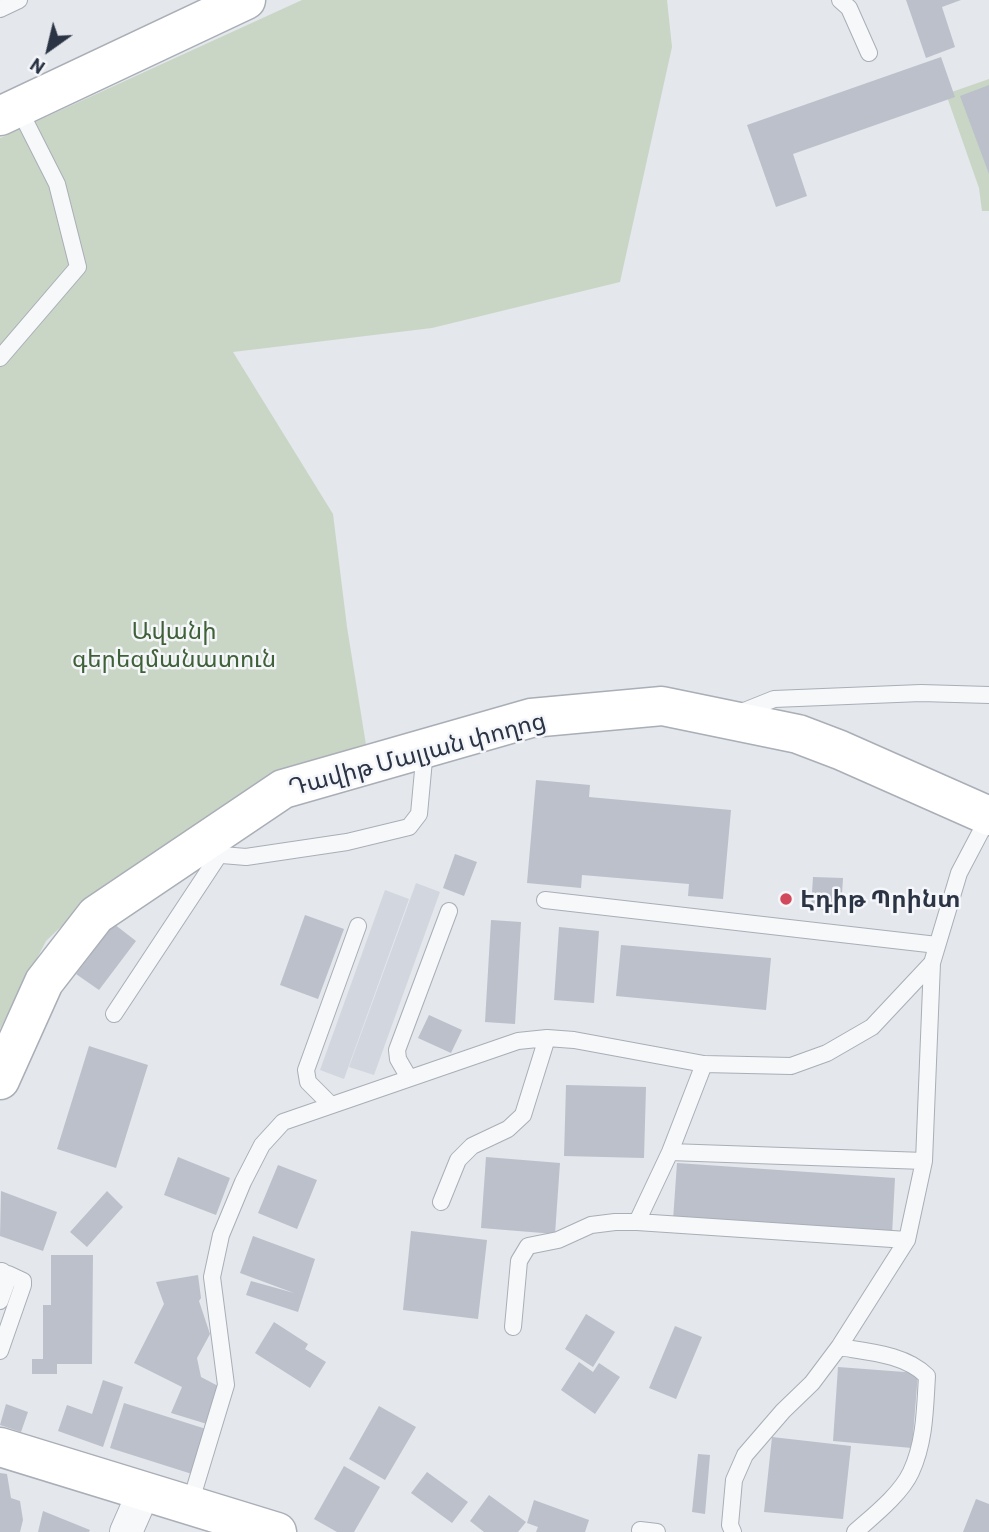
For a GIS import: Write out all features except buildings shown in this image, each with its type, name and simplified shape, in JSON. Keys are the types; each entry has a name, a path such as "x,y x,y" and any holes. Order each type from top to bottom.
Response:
{"street":[{"path":"9,112 246,0"},
{"name":"Դավիթ Մալյան փողոց","path":"0,1080 44,982 96,915 204,854 283,789 531,718 662,706 799,734 989,816"},
{"path":"0,1447 277,1532"},
{"path":"126,1532 137,1507 141,1489"}],"lane":[{"path":"0,9 19,0"},
{"path":"840,0 849,8 869,53"},
{"path":"0,358 78,267 57,184 9,112"},
{"path":"726,719 774,699 920,693 989,695"},
{"path":"114,1014 204,854 246,857 347,842 409,827 419,814 425,748"},
{"path":"733,1532 730,1525 734,1480 745,1455 783,1411 812,1383 839,1347 907,1240 924,1161 932,963 959,873 989,816"},
{"path":"545,900 937,945"},
{"path":"409,1078 398,1059 397,1050 449,911"},
{"path":"331,1105 308,1082 306,1070 358,926"},
{"path":"190,1504 226,1384 212,1277 221,1235 261,1145 283,1122 518,1041 547,1038 574,1040 704,1064 791,1066 827,1053 872,1027 932,963"},
{"path":"441,1202 458,1160 472,1146 508,1129 523,1115 547,1038"},
{"path":"637,1223 670,1152 704,1064"},
{"path":"670,1152 924,1161"},
{"path":"513,1327 519,1261 528,1246 558,1240 592,1225 637,1223 907,1240"},
{"path":"0,1301 4,1272 23,1281 0,1351"},
{"path":"839,1347 889,1356 917,1366 927,1376 925,1427 911,1474 884,1507 855,1532"}],"shaded area":[{"path":"416,883 440,892 374,1075 349,1067"},
{"path":"385,890 409,899 344,1079 320,1070"}],"green space":[{"name":"Ավանի գերեզմանատուն","path":"302,0 667,0 672,47 620,282 432,328 233,352 333,514 347,627 367,751 186,833 107,883 46,941 0,1029 0,138"},
{"path":"989,79 989,211 982,211 979,188 946,94"}],"place":[{"name":"Էդիթ Պրինտ","path":"786,899"}]}
